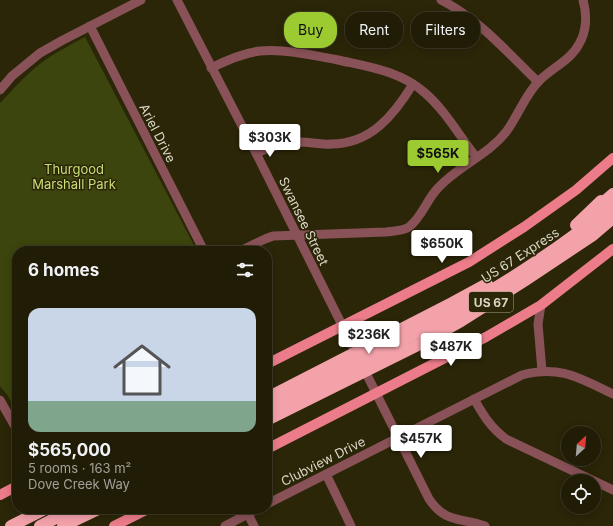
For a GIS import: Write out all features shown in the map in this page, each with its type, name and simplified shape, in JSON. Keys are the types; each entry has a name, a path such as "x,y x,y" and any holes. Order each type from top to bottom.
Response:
{"highway":[{"path":"576,225 613,189"},
{"name":"US 67","path":"272,417 340,373 380,352 452,304 491,282 530,257 576,225 613,194"},
{"name":"US 67 Express","path":"380,352 466,306 518,274 565,243 613,205"},
{"name":"US 67","path":"272,396 340,373 380,352 461,321 593,235 613,218"},
{"path":"593,235 613,224"},
{"path":"272,407 340,373"},
{"path":"0,525 15,524 35,514"},
{"path":"40,526 64,514"},
{"path":"63,526 88,514"},
{"path":"79,526 93,514"}],"main road":[{"path":"272,361 492,249 576,190 613,158"},
{"path":"272,446 486,337 550,299 613,249"},
{"path":"0,495 12,489"},
{"path":"114,526 138,514"}],"street":[{"path":"0,90 12,76 40,53 141,0"},
{"name":"Swansee Street","path":"177,0 256,153 429,499 435,508 453,518 469,524 485,526"},
{"path":"442,0 465,14 480,26 538,82"},
{"path":"250,246 274,236 386,232 400,231 408,228 439,187 476,157 492,147 506,132 538,82 568,58 579,45 583,36 585,22 583,0"},
{"name":"Ariel Drive","path":"90,26 201,246"},
{"path":"212,68 240,55 259,51 282,50 302,52 384,70 401,77 425,93 436,104 476,157"},
{"path":"256,153 272,146 287,143 301,142 343,144 357,139 373,131 384,122 397,108 413,84"},
{"path":"541,305 538,324 542,371"},
{"name":"Clubview Drive","path":"272,501 522,375 542,371 567,373 613,394"},
{"path":"474,399 485,419 506,439 613,490"},
{"path":"0,400 12,421"},
{"path":"326,474 351,526"},
{"path":"225,526 248,514 254,526"}],"green space":[{"name":"Thurgood Marshall Park","path":"85,37 194,246 12,246 12,404 0,386 0,103 35,68 56,53"}]}
